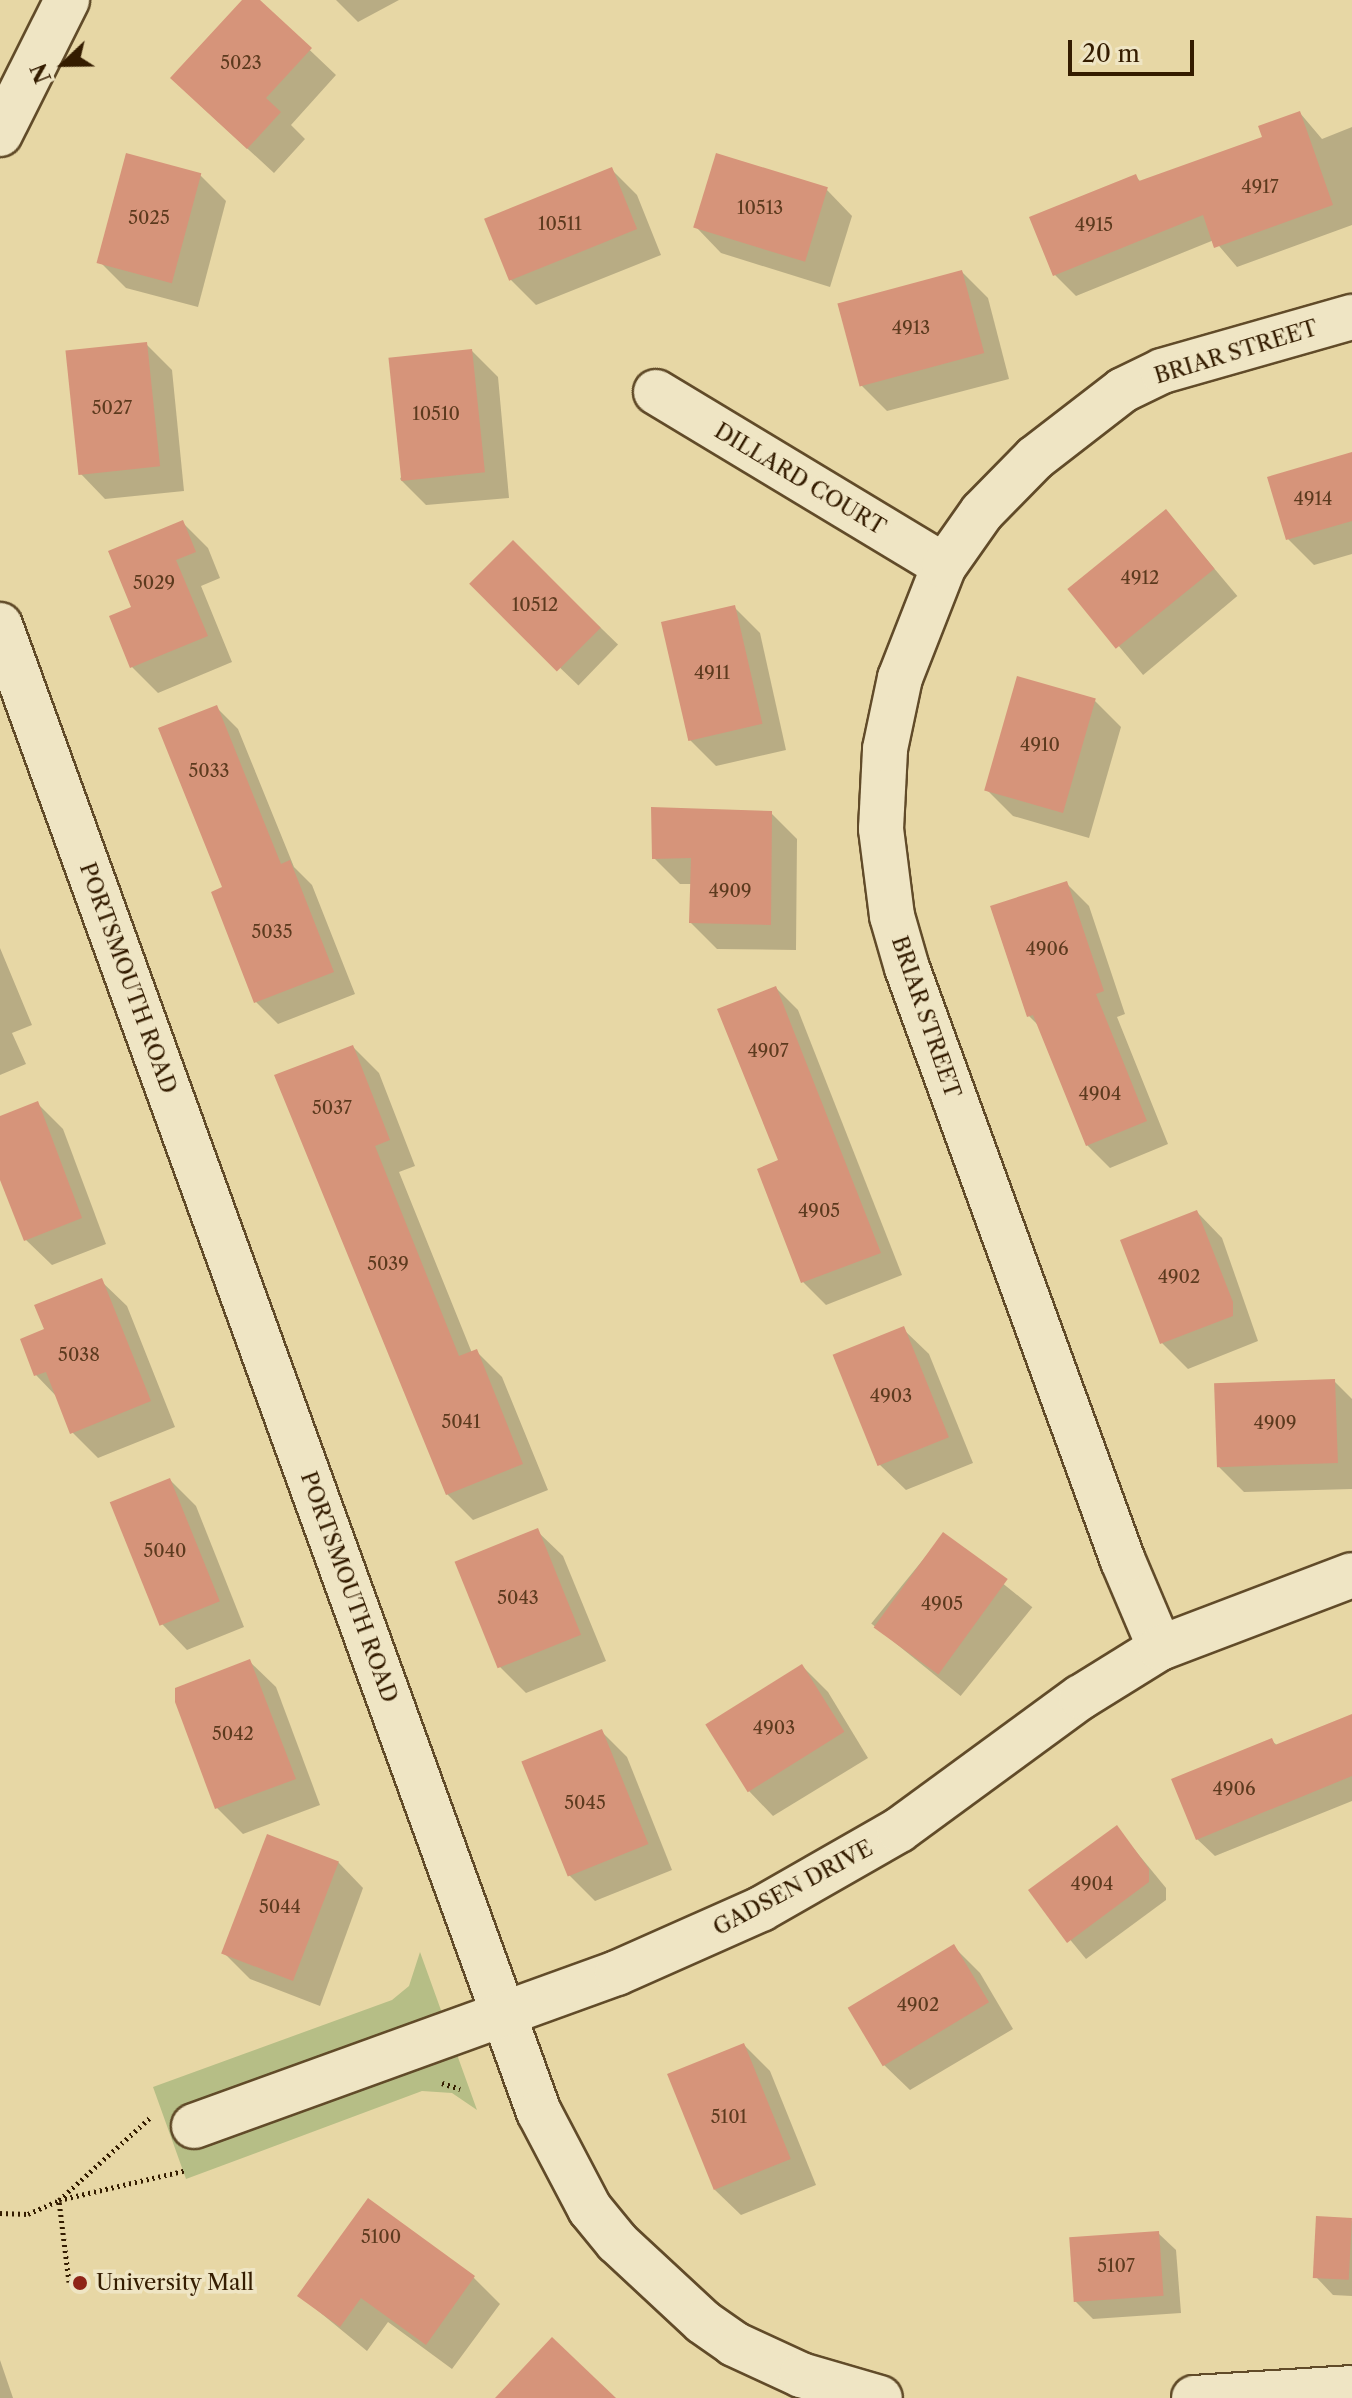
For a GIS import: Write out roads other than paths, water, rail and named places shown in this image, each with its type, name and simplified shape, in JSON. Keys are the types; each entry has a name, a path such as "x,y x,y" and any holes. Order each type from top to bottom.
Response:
{"street":[{"path":"0,134 50,6"},
{"name":"BRIAR STREET","path":"1160,1648 1123,1561 907,968 892,916 881,829 885,749 900,678 944,566 982,512 1035,458 1123,390 1162,371 1352,317"},
{"name":"DILLARD COURT","path":"656,392 944,566"},
{"name":"PORTSMOUTH ROAD","path":"0,625 539,2112 590,2209 617,2242 734,2344 801,2375 880,2398"},
{"name":"GADSEN DRIVE","path":"176,2118 505,2015 617,1973 761,1909 899,1830 1081,1697 1160,1648 1352,1575"},
{"path":"1194,2398 1352,2388"}],"place":[{"name":"University Mall","path":"80,2283"}]}
